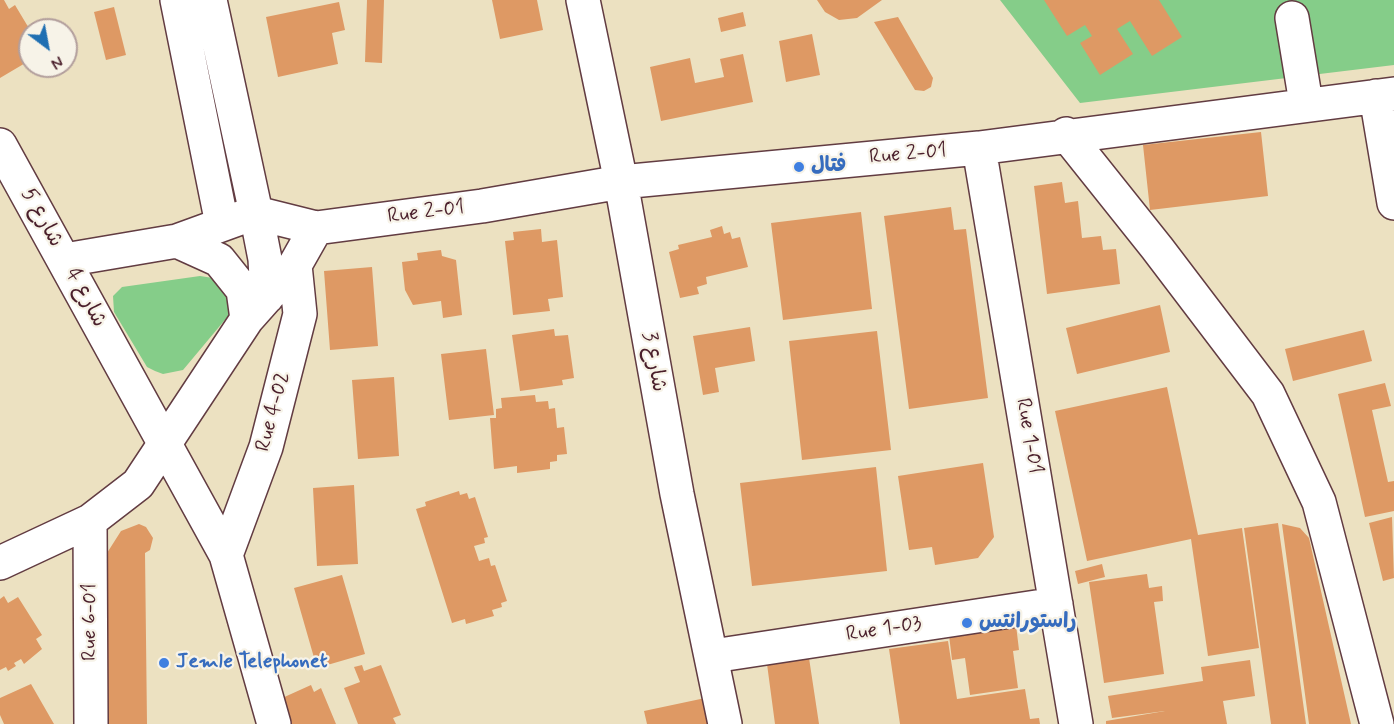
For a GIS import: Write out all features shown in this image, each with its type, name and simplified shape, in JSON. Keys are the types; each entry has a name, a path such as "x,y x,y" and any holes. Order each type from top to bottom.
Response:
{"street":[{"name":"شارع 3","path":"584,0 621,182 677,494 713,656 725,724"},
{"path":"195,6 256,213 264,259 257,308"},
{"path":"195,6 222,224"},
{"path":"1292,18 1306,103"},
{"name":"Rue 2-01","path":"316,228 482,206 621,182 979,148 1066,134 1385,95"},
{"path":"1385,95 1393,193"},
{"path":"1066,134 1164,257 1268,394 1319,502 1382,722"},
{"name":"شارع 5","path":"0,145 65,260"},
{"name":"Rue 1-01","path":"979,148 1076,724"},
{"path":"0,563 90,521 138,484 257,308 296,265 316,228 256,213"},
{"name":"شارع 4","path":"256,213 177,241 65,260 226,555 274,724"},
{"path":"177,241 219,260 257,308"},
{"name":"Rue 4-02","path":"226,555 266,447 300,314 296,265"},
{"name":"Rue 6-01","path":"90,521 91,724"},
{"name":"Rue 1-03","path":"713,656 1056,604"}],"green space":[{"path":"1000,0 1394,0 1394,65 1080,103"},
{"path":"200,276 213,278 223,284 231,310 229,315 183,370 163,374 147,367 114,312 113,296 122,287"}],"building":[{"path":"0,0 4,0 9,9 15,5 23,18 18,18 18,67 0,78"},
{"path":"367,0 384,0 382,63 365,62"},
{"path":"492,0 537,0 543,30 500,39"},
{"path":"817,0 882,0 857,18 839,20 825,12"},
{"path":"1044,0 1159,0 1182,37 1152,56 1130,21 1117,29 1133,54 1100,75 1080,43 1092,36 1085,25 1067,36"},
{"path":"339,2 345,30 332,33 338,64 278,77 266,17"},
{"path":"114,7 126,55 106,60 94,12"},
{"path":"743,12 746,26 721,32 718,18"},
{"path":"898,17 933,78 931,87 924,91 915,90 874,22"},
{"path":"812,34 820,75 786,82 779,41"},
{"path":"743,54 753,102 661,121 650,67 690,58 695,83 724,77 720,59"},
{"path":"1261,132 1268,196 1150,210 1143,145"},
{"path":"1062,182 1065,203 1078,201 1082,238 1101,236 1103,250 1116,249 1120,284 1047,294 1034,186"},
{"path":"951,207 954,230 966,229 988,398 909,409 884,216"},
{"path":"861,212 872,309 783,320 771,223"},
{"path":"722,226 724,234 730,232 732,239 740,237 748,267 706,277 707,284 697,287 699,294 680,298 669,252 679,249 678,245 712,237 710,230"},
{"path":"541,229 542,242 557,240 563,297 548,299 550,311 513,315 505,241 514,240 513,232"},
{"path":"441,250 442,256 456,260 462,315 443,318 441,301 413,305 405,290 402,262 418,260 417,253"},
{"path":"372,267 378,346 330,350 324,271"},
{"path":"1160,305 1170,352 1077,374 1066,328"},
{"path":"750,327 755,361 715,368 719,392 703,395 693,336"},
{"path":"554,329 555,336 568,335 574,378 562,380 563,385 520,391 512,335"},
{"path":"1364,330 1372,361 1293,381 1285,349"},
{"path":"877,331 891,450 802,460 789,341"},
{"path":"486,349 494,415 449,420 441,354"},
{"path":"394,377 399,456 358,459 352,380"},
{"path":"1385,383 1391,406 1372,410 1388,482 1394,481 1394,511 1365,517 1338,394"},
{"path":"1167,387 1198,535 1242,528 1259,648 1208,656 1191,539 1087,561 1055,411"},
{"path":"535,395 536,402 548,401 549,409 555,408 557,428 564,427 567,454 557,455 557,461 550,462 550,469 517,473 517,466 494,469 490,418 496,418 496,409 502,408 501,398"},
{"path":"983,463 994,537 978,558 935,565 932,547 909,550 898,476"},
{"path":"876,467 887,571 752,586 740,483"},
{"path":"354,485 358,564 317,566 313,488"},
{"path":"459,491 460,495 467,493 469,499 475,497 488,537 484,538 485,543 474,546 479,561 489,558 491,566 495,565 507,601 501,603 502,607 492,610 494,616 466,624 465,619 452,623 416,509 426,506 425,502"},
{"path":"1392,517 1394,578 1383,581 1369,523"},
{"path":"1278,523 1306,724 1271,724 1244,528"},
{"path":"139,524 146,527 153,538 150,550 145,553 147,724 106,724 103,578 107,553 121,531"},
{"path":"1282,524 1300,528 1309,538 1351,724 1309,724"},
{"path":"1102,564 1105,577 1078,584 1075,571"},
{"path":"1147,574 1149,588 1162,586 1163,601 1154,602 1164,674 1104,683 1089,582"},
{"path":"342,575 365,654 317,668 294,588"},
{"path":"4,596 8,603 18,597 42,635 36,639 42,649 24,664 21,659 14,663 16,666 8,671 6,667 0,670 0,599"},
{"path":"1016,625 1019,650 1013,651 1018,688 970,695 965,658 952,660 949,635"},
{"path":"948,641 957,699 1025,689 1030,719 1039,718 1040,724 900,724 889,649"},
{"path":"809,658 819,724 775,724 767,664"},
{"path":"1250,660 1255,696 1223,701 1227,724 1106,724 1106,721 1165,711 1112,718 1108,696 1203,681 1201,667"},
{"path":"362,665 364,671 381,665 401,715 393,718 396,724 358,724 344,688 360,682 354,667"},
{"path":"31,684 54,724 4,724 0,715 0,698"},
{"path":"311,685 314,692 321,688 336,724 291,724 280,699"},
{"path":"710,697 716,724 647,724 644,711"}],"place":[{"name":"فتال","path":"799,167"},
{"name":"راستورانتس","path":"967,623"},
{"name":"Jemle Telephonet","path":"164,663"}]}
